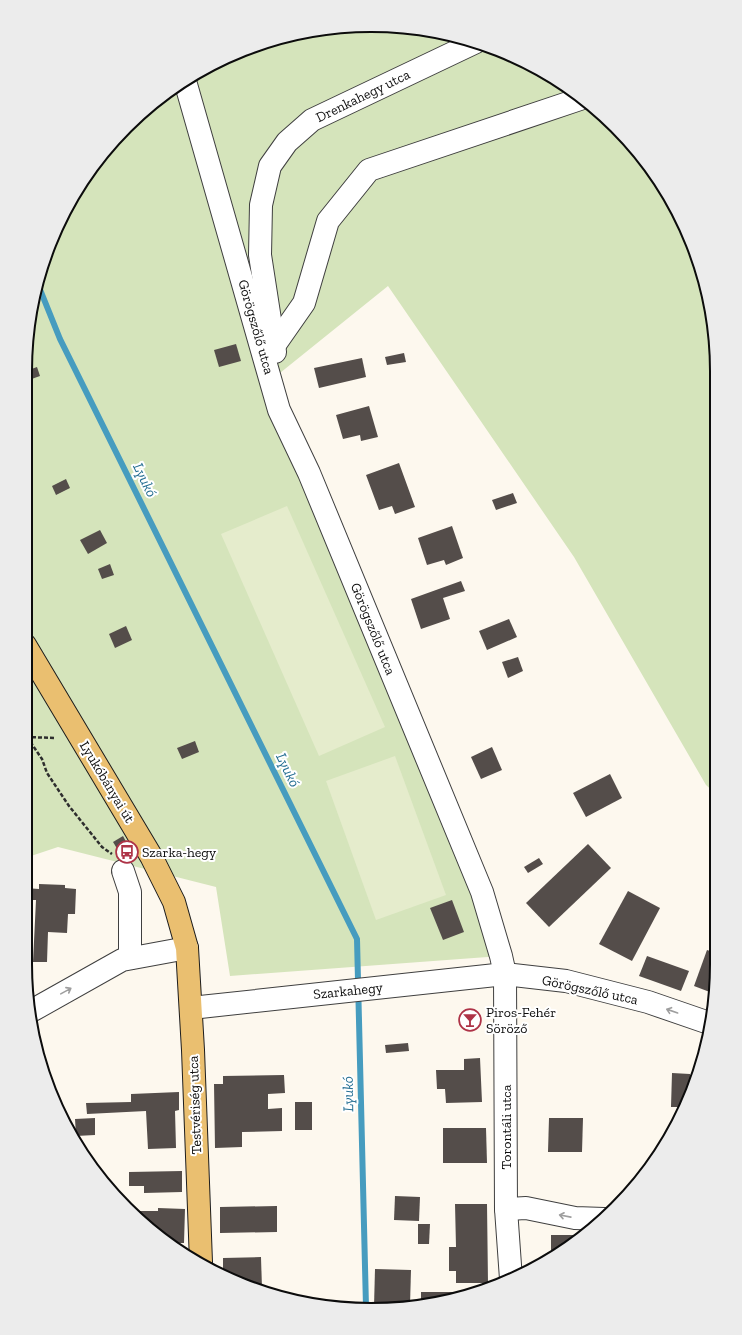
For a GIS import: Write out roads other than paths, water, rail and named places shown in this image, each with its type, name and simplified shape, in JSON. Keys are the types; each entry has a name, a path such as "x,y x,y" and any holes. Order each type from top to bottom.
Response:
{"main road":[{"name":"Lyukóbányai út","path":"32,657 151,856 174,902 187,948"},
{"name":"Testvériség utca","path":"187,948 201,1258"}],"street":[{"name":"Drenkahegy utca","path":"279,410 274,346 260,255 261,205 270,166 287,142 312,120 467,46"},
{"name":"Görögszőlő utca","path":"188,86 279,410 309,473 482,892 502,956 505,974 566,982 648,1002 705,1021"},
{"path":"274,346 304,303 328,221 370,170 575,101"},
{"path":"123,871 130,892 130,958"},
{"path":"35,1009 122,960 187,948"},
{"name":"Szarkahegy","path":"190,1008 505,974"},
{"name":"Torontáli utca","path":"505,974 506,1209 511,1273"},
{"path":"506,1209 526,1208 575,1218 595,1219"}],"waterway":[{"name":"Lyukó","path":"42,293 60,339 357,939 366,1303"}],"place":[{"name":"Szarka-hegy","path":"127,852"},
{"name":"Piros-Fehér Söröző","path":"470,1020"}]}
